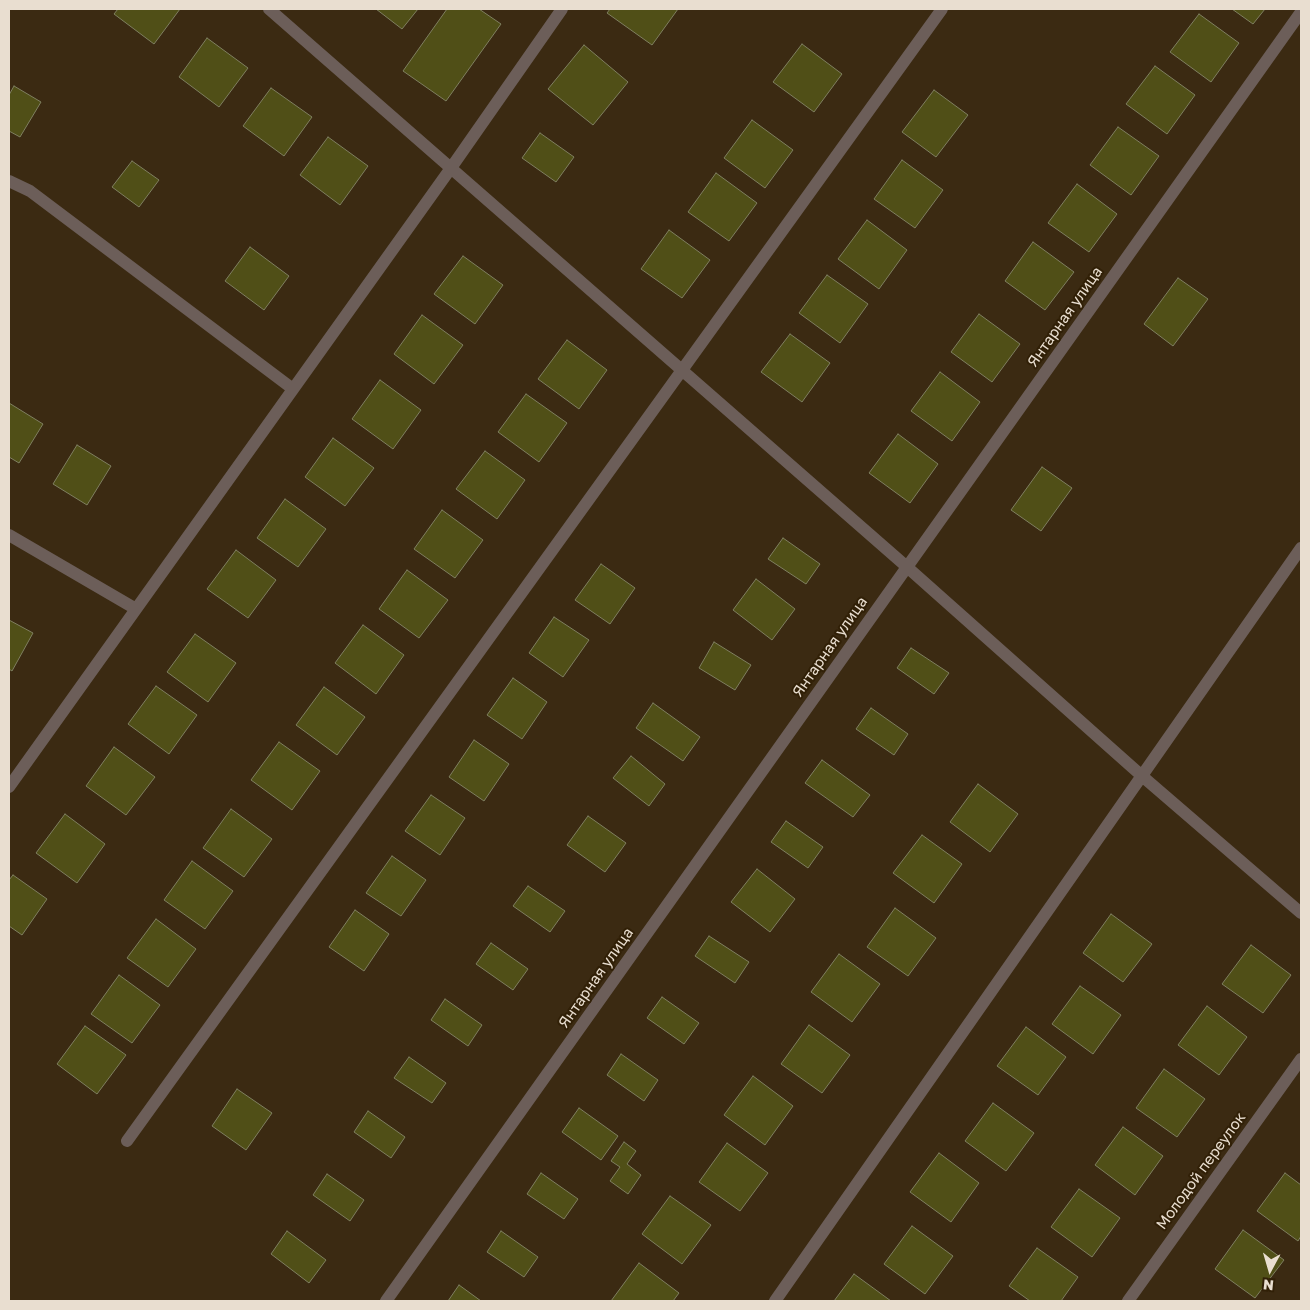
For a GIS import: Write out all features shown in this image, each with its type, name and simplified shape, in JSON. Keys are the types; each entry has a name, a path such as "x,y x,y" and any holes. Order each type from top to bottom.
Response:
{"street":[{"path":"270,9 907,567 1142,776 1301,913"},
{"path":"9,788 451,168 562,9"},
{"path":"127,1141 942,9"},
{"name":"Янтарная улица","path":"386,1301 1301,12"},
{"path":"9,180 30,191 293,390"},
{"path":"9,535 136,609"},
{"path":"775,1301 1301,548"},
{"name":"Молодой переулок","path":"1128,1301 1301,1059"}],"building":[{"path":"118,9 180,9 154,44 114,14"},
{"path":"376,9 418,9 402,29"},
{"path":"447,9 479,9 501,24 446,101 403,71"},
{"path":"610,9 678,9 652,45 607,13"},
{"path":"1232,9 1265,9 1253,24"},
{"path":"1199,14 1239,43 1211,82 1170,52"},
{"path":"207,38 248,68 219,107 179,77"},
{"path":"802,44 842,74 814,112 773,82"},
{"path":"584,45 628,82 593,125 548,89"},
{"path":"1155,66 1195,95 1167,134 1126,104"},
{"path":"14,86 41,102 20,137 9,131 9,95"},
{"path":"271,88 312,117 284,156 243,126"},
{"path":"934,90 968,115 936,157 902,132"},
{"path":"752,120 793,150 765,188 724,158"},
{"path":"1118,127 1159,156 1131,195 1090,165"},
{"path":"540,133 574,157 556,182 522,158"},
{"path":"328,137 368,166 340,205 300,175"},
{"path":"902,160 943,190 915,228 874,199"},
{"path":"132,161 159,180 139,207 112,187"},
{"path":"716,173 757,203 729,241 688,212"},
{"path":"1077,184 1117,214 1089,252 1048,223"},
{"path":"867,220 907,250 879,289 838,259"},
{"path":"669,230 710,260 682,298 641,269"},
{"path":"1033,242 1074,272 1045,310 1005,281"},
{"path":"250,247 289,276 264,310 225,281"},
{"path":"463,256 503,285 475,324 434,294"},
{"path":"827,275 868,304 840,343 799,313"},
{"path":"1178,278 1208,299 1173,346 1144,324"},
{"path":"979,314 1020,344 992,382 951,352"},
{"path":"422,315 463,345 434,384 394,354"},
{"path":"790,334 830,363 802,402 761,372"},
{"path":"567,340 607,370 579,409 538,379"},
{"path":"940,372 980,402 952,441 911,411"},
{"path":"380,380 421,410 393,449 352,419"},
{"path":"526,394 567,423 539,462 498,432"},
{"path":"9,403 43,424 19,463 9,457"},
{"path":"898,434 938,464 910,503 869,473"},
{"path":"333,438 374,468 345,506 305,477"},
{"path":"77,445 111,466 87,505 53,484"},
{"path":"485,451 525,480 497,519 456,489"},
{"path":"1042,467 1072,488 1041,531 1011,510"},
{"path":"285,499 326,529 298,567 257,538"},
{"path":"442,510 483,540 455,578 414,549"},
{"path":"783,538 820,564 806,584 768,559"},
{"path":"236,550 276,580 248,618 207,589"},
{"path":"601,564 635,588 610,624 575,600"},
{"path":"407,570 448,600 419,638 379,609"},
{"path":"756,579 795,609 772,640 733,610"},
{"path":"554,617 589,640 563,677 529,653"},
{"path":"9,620 33,633 12,671 9,669"},
{"path":"363,625 404,655 376,694 335,663"},
{"path":"195,634 236,663 208,702 167,672"},
{"path":"714,642 751,665 735,690 699,668"},
{"path":"911,648 949,673 934,694 897,668"},
{"path":"513,678 547,702 522,739 487,715"},
{"path":"156,686 197,715 169,754 128,724"},
{"path":"324,687 365,717 337,755 296,725"},
{"path":"653,703 700,737 683,761 636,728"},
{"path":"871,708 908,734 894,755 856,729"},
{"path":"474,740 509,764 484,801 449,777"},
{"path":"279,742 320,771 292,810 251,780"},
{"path":"114,747 155,777 126,815 86,786"},
{"path":"631,756 665,784 649,806 613,778"},
{"path":"822,760 870,795 853,817 805,783"},
{"path":"978,784 1018,814 990,852 950,822"},
{"path":"431,795 465,818 440,855 405,831"},
{"path":"231,809 272,839 244,877 203,848"},
{"path":"65,814 105,844 77,883 36,853"},
{"path":"588,816 626,843 605,872 567,845"},
{"path":"786,821 823,847 808,868 771,842"},
{"path":"922,835 962,864 934,903 893,873"},
{"path":"392,856 426,880 401,916 366,893"},
{"path":"192,861 233,891 205,929 164,900"},
{"path":"757,869 795,899 770,932 731,902"},
{"path":"13,875 47,899 22,935 9,926 9,880"},
{"path":"528,886 565,911 550,932 513,906"},
{"path":"895,908 936,938 908,976 867,947"},
{"path":"355,910 389,934 364,971 329,947"},
{"path":"1111,914 1152,944 1123,982 1083,953"},
{"path":"156,919 196,949 168,987 127,958"},
{"path":"709,936 749,962 735,983 695,956"},
{"path":"491,943 528,969 513,990 476,964"},
{"path":"1251,945 1291,975 1263,1013 1222,984"},
{"path":"839,954 880,984 852,1022 811,992"},
{"path":"119,975 160,1005 132,1043 91,1014"},
{"path":"1080,986 1121,1015 1093,1054 1052,1024"},
{"path":"662,997 699,1023 684,1044 647,1018"},
{"path":"445,999 482,1025 468,1046 431,1020"},
{"path":"1207,1006 1247,1037 1219,1075 1178,1045"},
{"path":"809,1025 850,1055 822,1093 781,1064"},
{"path":"85,1026 126,1055 97,1094 57,1064"},
{"path":"1026,1027 1066,1057 1038,1095 997,1066"},
{"path":"621,1054 658,1080 644,1101 607,1075"},
{"path":"409,1057 446,1083 432,1103 394,1078"},
{"path":"1164,1069 1205,1099 1177,1137 1136,1108"},
{"path":"753,1076 793,1106 765,1145 724,1115"},
{"path":"237,1089 272,1113 246,1150 212,1126"},
{"path":"993,1103 1034,1133 1006,1171 965,1141"},
{"path":"579,1108 618,1136 601,1160 562,1132"},
{"path":"368,1111 405,1137 391,1158 354,1132"},
{"path":"1123,1127 1163,1156 1135,1195 1095,1165"},
{"path":"624,1142 636,1151 627,1164 641,1175 628,1194 610,1181 620,1167 611,1161"},
{"path":"727,1143 768,1173 740,1211 699,1182"},
{"path":"939,1153 979,1183 951,1222 910,1192"},
{"path":"541,1173 578,1199 564,1219 527,1194"},
{"path":"1285,1173 1301,1185 1301,1236 1298,1241 1257,1211"},
{"path":"327,1174 364,1200 350,1221 313,1195"},
{"path":"1079,1189 1120,1218 1092,1257 1051,1227"},
{"path":"670,1196 711,1225 682,1264 642,1234"},
{"path":"912,1226 953,1256 925,1294 884,1264"},
{"path":"1243,1230 1284,1260 1255,1298 1215,1269"},
{"path":"287,1231 326,1260 309,1283 271,1254"},
{"path":"501,1231 538,1257 524,1277 487,1252"},
{"path":"1037,1248 1078,1277 1061,1301 1030,1301 1009,1286"},
{"path":"639,1263 679,1293 673,1301 611,1301"},
{"path":"854,1274 891,1301 834,1301"},
{"path":"459,1285 481,1301 448,1301"}]}
